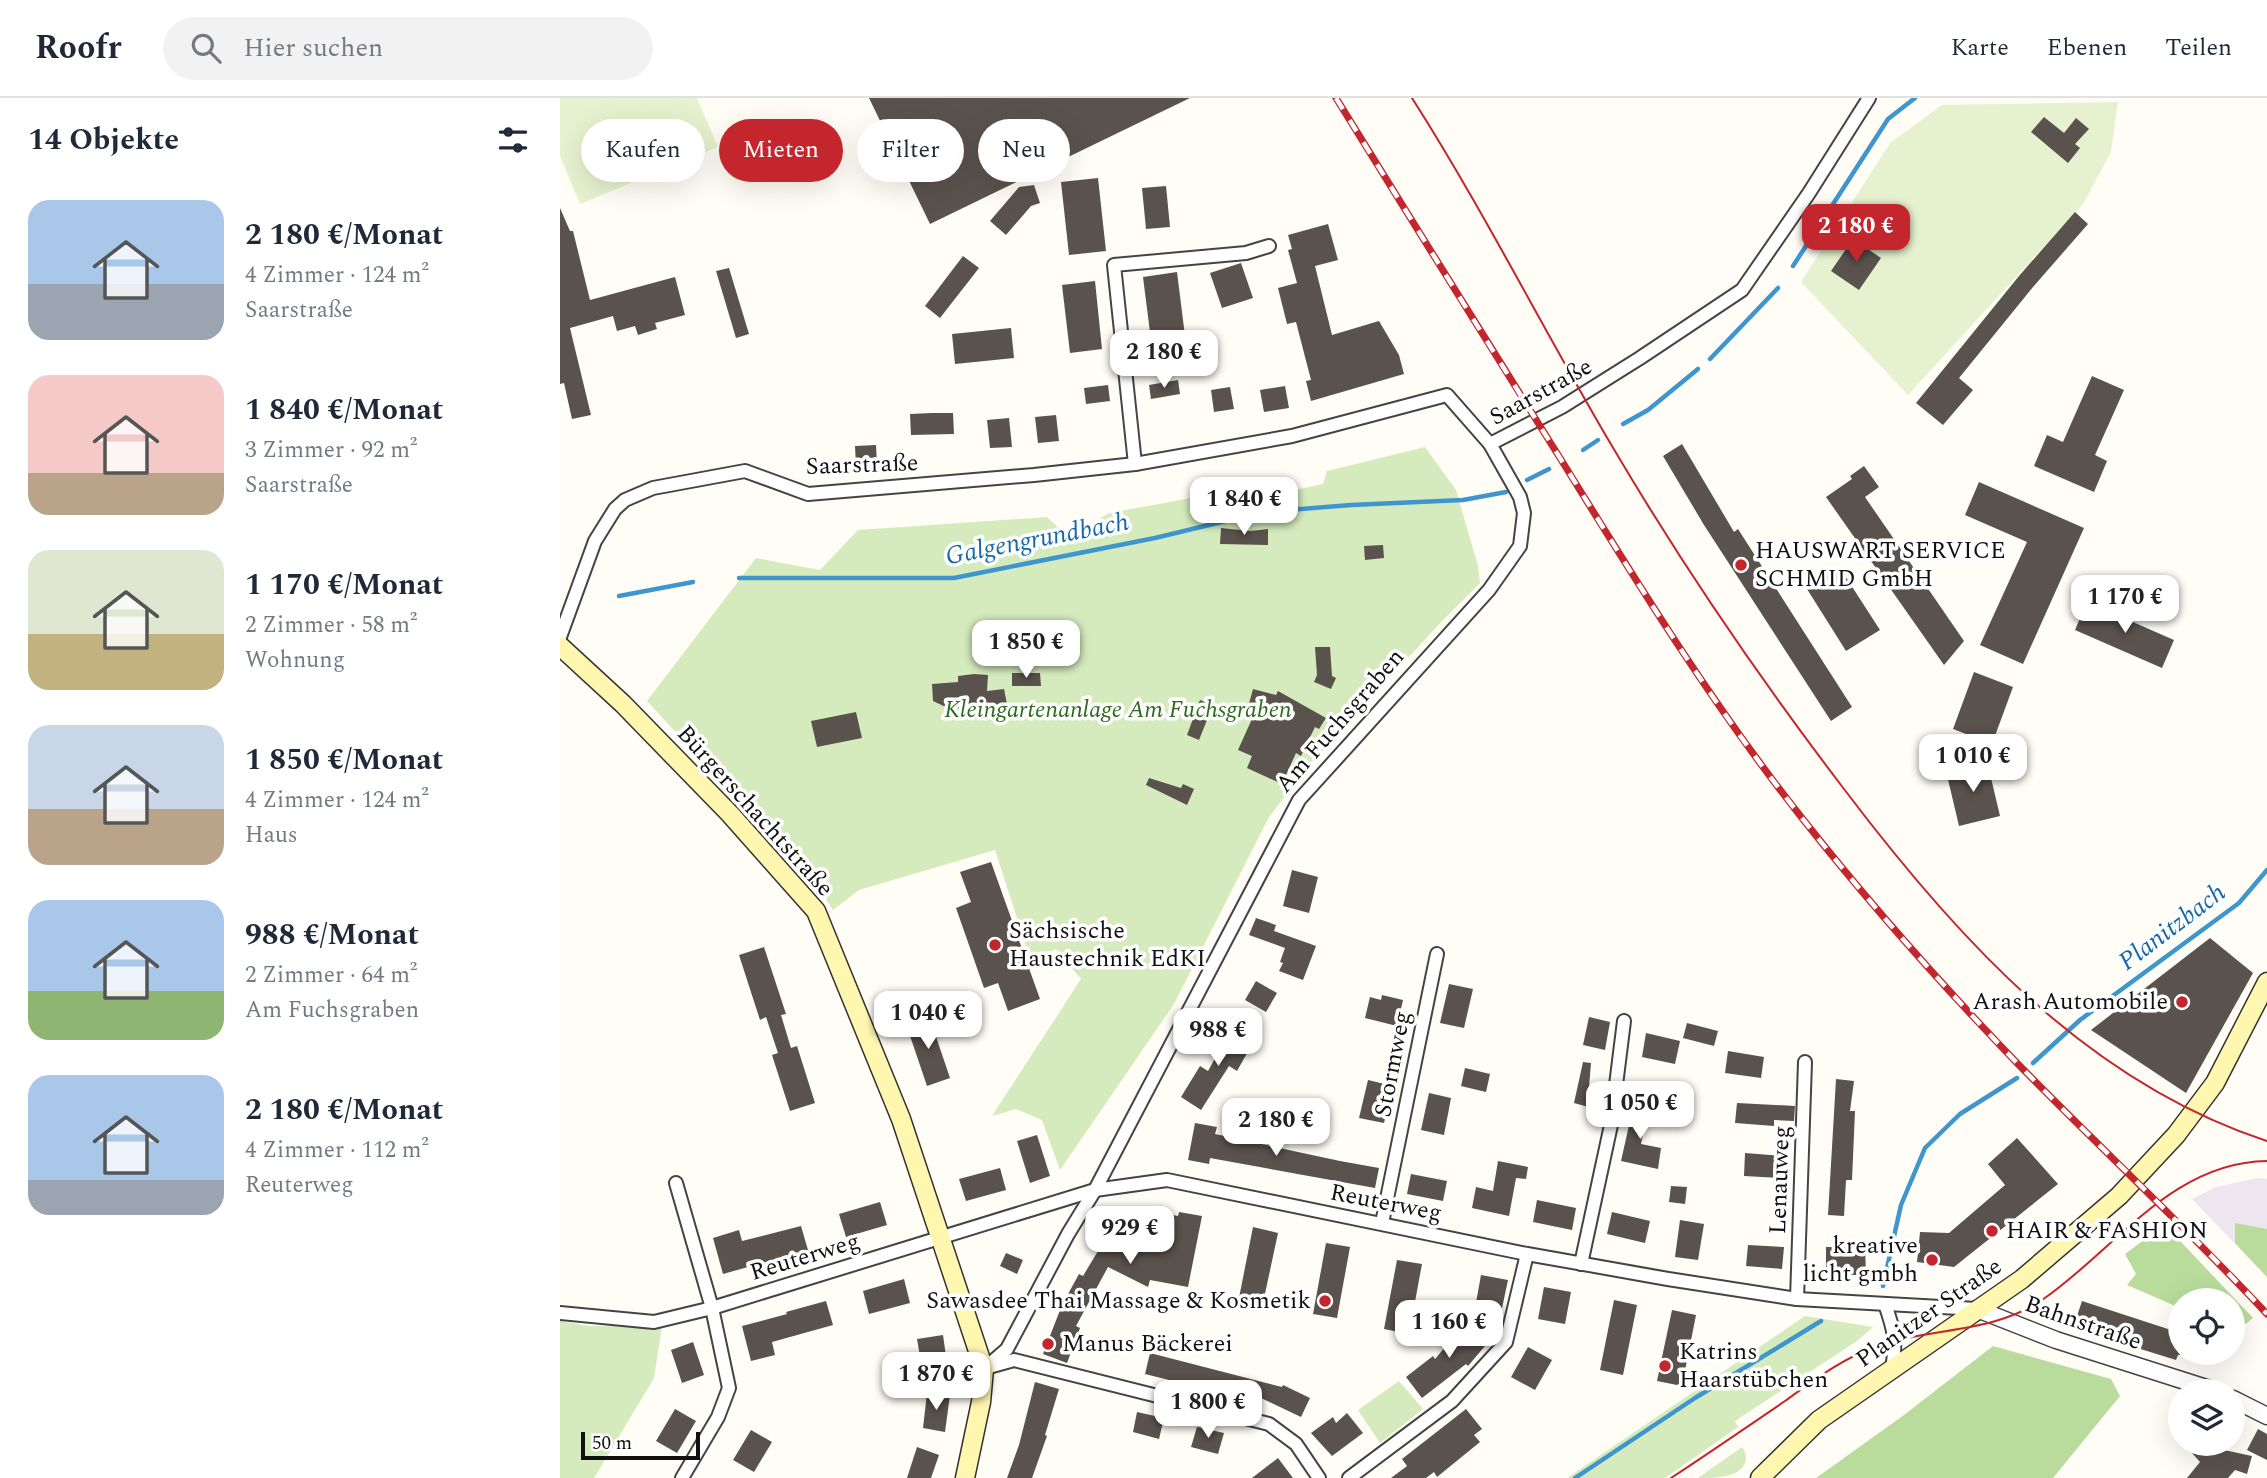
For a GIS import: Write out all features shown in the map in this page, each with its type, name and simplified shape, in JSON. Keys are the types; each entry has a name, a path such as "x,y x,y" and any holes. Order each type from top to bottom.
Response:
{"main road":[{"name":"Bürgerschachtstraße","path":"560,646 623,704 721,804 816,911 901,1119 941,1237"},
{"name":"Planitzer Straße","path":"1760,1478 1818,1420 2022,1279 2119,1196 2176,1135 2215,1083 2267,982"},
{"path":"941,1237 984,1368 981,1402 965,1478"}],"street":[{"name":"Saarstraße","path":"560,637 596,541 615,509 625,500 653,488 745,471 808,494 1135,464 1292,436 1447,395 1490,444 1573,400 1742,290 1809,193 1869,98"},
{"path":"1135,464 1114,264 1246,253 1269,246"},
{"name":"Am Fuchsgraben","path":"984,1368 1007,1349 1068,1234 1095,1191 1299,800 1489,590 1520,546 1524,513 1520,497 1490,444"},
{"name":"Stormweg","path":"1382,1223 1437,954"},
{"path":"1581,1264 1611,1125 1624,1021"},
{"name":"Lenauweg","path":"1797,1299 1805,1062"},
{"name":"Reuterweg","path":"560,1313 654,1322 712,1308 1095,1191 1167,1180 1527,1254 1797,1299 1977,1310"},
{"path":"676,1183 712,1308 729,1388 718,1417 682,1478"},
{"path":"1349,1478 1452,1401 1506,1342 1527,1254"},
{"path":"1885,1304 1895,1331 1896,1349 1892,1368"},
{"name":"Bahnstraße","path":"1977,1310 2056,1340 2178,1379"},
{"path":"984,1368 1014,1360 1269,1424 1296,1444 1319,1478"},
{"path":"2245,1405 2267,1416"}],"shaded area":[{"path":"2258,1178 2267,1179 2267,1277 2192,1199 2216,1187"}],"green space":[{"path":"560,98 697,98 718,147 705,152 705,119 581,119 581,182 633,182 580,204 560,156"},
{"path":"2118,102 2111,152 2083,204 1908,395 1801,282 1890,143 1942,105"},
{"name":"Kleingartenanlage Am Fuchsgraben","path":"1425,447 1456,490 1478,566 1480,583 1310,764 1269,817 1174,1004 1060,1170 1042,1120 1016,1109 992,1116 1081,979 1056,949 1031,961 995,850 859,890 833,910 823,894 647,701 756,558 820,570 858,530 1047,517 1061,530 1085,528 1109,513 1273,483 1286,492 1323,484 1327,471"},
{"path":"2235,1223 2267,1229 2267,1277 2235,1243"},
{"path":"2165,1225 2225,1288 2168,1288 2168,1303 2127,1285 2136,1274 2125,1254"},
{"path":"2245,1310 2253,1318 2245,1325"},
{"path":"1805,1316 1873,1327 1857,1341 1735,1421 1738,1427 1665,1478 1567,1478"},
{"path":"560,1321 589,1326 662,1326 654,1378 594,1478 560,1478"},
{"path":"1993,1346 2111,1379 2120,1396 2053,1478 1816,1478 1904,1415"},
{"path":"1399,1381 1423,1409 1380,1443 1358,1410"},
{"path":"1742,1447 1746,1461 1737,1472 1725,1476 1698,1478"}],"building":[{"path":"869,98 1190,98 1070,156 1070,119 978,119 978,182 1017,182 930,224 910,182 964,182 964,119 879,119"},
{"path":"2044,117 2064,133 2076,118 2089,129 2075,144 2080,148 2068,163 2031,132"},
{"path":"1098,178 1106,251 1069,255 1061,182"},
{"path":"1034,185 1040,203 1031,206 1006,235 990,221 1019,187"},
{"path":"1166,186 1170,227 1146,229 1142,188"},
{"path":"560,208 570,231 573,231 590,300 675,277 685,315 655,323 657,329 638,335 635,326 617,331 613,316 570,328 591,415 572,419 564,383 560,384"},
{"path":"2075,212 2088,224 1959,378 1973,390 1943,425 1916,403"},
{"path":"1328,224 1338,260 1315,266 1332,335 1379,321 1399,355 1404,374 1311,401 1306,381 1311,380 1296,322 1287,324 1278,288 1297,283 1288,250 1292,249 1288,235"},
{"path":"1853,239 1881,258 1859,290 1831,271"},
{"path":"963,256 979,268 940,318 925,306"},
{"path":"1241,263 1253,298 1222,308 1210,273"},
{"path":"729,268 749,334 736,338 716,271"},
{"path":"1177,272 1186,344 1152,348 1143,277"},
{"path":"1095,281 1102,349 1070,353 1062,285"},
{"path":"1011,328 1014,358 955,364 952,334"},
{"path":"2092,376 2124,390 2095,455 2107,461 2094,492 2034,466 2047,435 2063,442"},
{"path":"1178,380 1180,394 1151,399 1149,385"},
{"path":"1108,385 1110,401 1086,404 1084,388"},
{"path":"1285,386 1289,408 1264,412 1260,390"},
{"path":"1230,387 1234,409 1214,412 1211,390"},
{"path":"953,413 954,434 911,435 910,414"},
{"path":"1056,415 1059,441 1038,443 1035,417"},
{"path":"1009,418 1012,447 990,448 987,420"},
{"path":"1682,444 1734,532 1738,529 1852,707 1831,721 1704,525 1663,456"},
{"path":"876,445 877,465 856,466 855,446"},
{"path":"1864,466 1879,487 1865,497 1964,641 1944,665 1826,497 1852,479 1850,476"},
{"path":"1979,482 2084,528 2023,664 1980,645 2027,542 1965,515"},
{"path":"1221,528 1250,531 1268,529 1268,545 1220,544"},
{"path":"1383,545 1384,558 1365,560 1364,546"},
{"path":"1840,568 1880,630 1846,651 1807,589"},
{"path":"2087,602 2174,640 2162,668 2075,630"},
{"path":"1315,647 1330,647 1332,676 1336,678 1331,689 1314,682 1317,675"},
{"path":"1974,672 2013,687 1992,744 1953,729"},
{"path":"1012,673 1040,673 1041,686 1012,686"},
{"path":"988,675 987,691 1004,689 1007,704 950,709 933,701 932,684 958,682 958,676"},
{"path":"1253,689 1276,695 1278,691 1326,718 1319,729 1315,727 1301,756 1296,753 1282,784 1247,768 1252,756 1238,750 1256,710 1248,707"},
{"path":"1200,700 1213,705 1199,740 1187,735"},
{"path":"856,712 862,738 817,747 811,721"},
{"path":"1987,761 2000,816 1959,826 1946,771"},
{"path":"1149,778 1181,788 1183,784 1194,789 1187,805 1146,785"},
{"name":"Sächsische Haustechnik EdKI","path":"991,862 1040,999 1008,1011 998,983 984,988 956,908 971,902 960,872"},
{"path":"1292,870 1318,877 1309,913 1283,906"},
{"path":"1256,918 1276,925 1274,931 1316,946 1303,980 1279,971 1285,948 1249,935"},
{"name":"Arash Automobile","path":"2210,938 2253,973 2186,1093 2091,1030"},
{"path":"764,947 786,1014 781,1015 791,1048 797,1046 815,1103 790,1111 772,1055 778,1053 766,1017 760,1020 739,955"},
{"path":"1256,981 1277,993 1266,1012 1245,1000"},
{"path":"1449,984 1473,989 1464,1028 1440,1023"},
{"path":"1382,995 1403,1000 1397,1026 1365,1018 1370,997 1381,1000"},
{"path":"929,1016 950,1078 927,1086 906,1024"},
{"path":"1589,1017 1610,1022 1605,1050 1583,1045"},
{"path":"1687,1023 1718,1031 1714,1046 1683,1038"},
{"path":"1233,1026 1255,1039 1237,1071 1229,1066 1201,1110 1181,1097 1200,1066 1208,1071"},
{"path":"1646,1033 1680,1041 1675,1064 1642,1057"},
{"path":"1728,1051 1764,1057 1761,1078 1725,1073"},
{"path":"1583,1062 1591,1063 1589,1087 1597,1089 1592,1108 1574,1103"},
{"path":"1465,1068 1490,1074 1486,1092 1461,1086"},
{"path":"1836,1079 1854,1081 1850,1111 1855,1111 1852,1180 1846,1180 1844,1216 1828,1215"},
{"path":"1368,1080 1393,1086 1384,1123 1359,1118"},
{"path":"1429,1093 1451,1098 1444,1135 1421,1130"},
{"path":"1634,1103 1649,1106 1641,1144 1661,1148 1658,1169 1621,1161"},
{"path":"1737,1103 1795,1106 1794,1121 1774,1120 1774,1126 1735,1123"},
{"path":"1195,1123 1217,1127 1215,1134 1379,1168 1375,1188 1210,1158 1209,1164 1188,1160"},
{"path":"1037,1135 1050,1176 1030,1183 1017,1141"},
{"path":"2017,1138 2058,1184 1954,1267 1917,1262 1920,1232 1949,1233 2005,1185 1988,1164"},
{"path":"1745,1153 1783,1156 1782,1178 1744,1176"},
{"path":"1498,1161 1528,1167 1526,1179 1516,1178 1509,1216 1472,1208 1476,1187 1493,1191"},
{"path":"1000,1168 1006,1190 966,1201 959,1179"},
{"path":"1411,1174 1447,1181 1443,1201 1407,1194"},
{"path":"1671,1186 1687,1187 1685,1204 1669,1202"},
{"path":"1537,1200 1576,1208 1572,1230 1533,1222"},
{"path":"880,1202 887,1225 846,1237 839,1214"},
{"path":"1136,1208 1178,1216 1179,1212 1202,1216 1188,1287 1150,1280 1148,1287 1108,1267 1076,1326 1080,1328 1067,1363 1043,1354 1062,1305 1079,1274 1083,1276 1116,1221 1124,1225 1129,1213 1134,1216"},
{"path":"1612,1212 1650,1221 1645,1243 1607,1234"},
{"path":"1680,1220 1704,1224 1698,1260 1675,1257"},
{"path":"801,1226 808,1250 723,1274 713,1238 739,1230 742,1241"},
{"path":"1253,1227 1278,1233 1263,1303 1239,1298"},
{"path":"1326,1243 1350,1247 1337,1318 1313,1314"},
{"path":"1748,1245 1784,1247 1782,1269 1746,1266"},
{"path":"1826,1247 1865,1247 1866,1275 1826,1275"},
{"path":"1006,1253 1023,1260 1017,1274 1000,1266"},
{"path":"1397,1260 1422,1264 1409,1334 1384,1329"},
{"path":"1481,1275 1508,1280 1501,1313 1475,1308"},
{"path":"904,1279 910,1303 869,1314 863,1291"},
{"path":"1544,1287 1571,1292 1565,1324 1538,1319"},
{"path":"1614,1300 1637,1305 1623,1375 1600,1370"},
{"path":"826,1301 833,1325 772,1342 775,1355 751,1361 742,1326"},
{"path":"2082,1301 2168,1329 2168,1358 2073,1328"},
{"path":"1672,1310 1696,1315 1682,1386 1657,1381"},
{"path":"1467,1321 1490,1340 1468,1366 1466,1364 1422,1398 1406,1377 1433,1356 1435,1359"},
{"path":"943,1335 948,1371 923,1374 917,1339"},
{"path":"693,1342 704,1375 682,1383 671,1350"},
{"path":"1528,1347 1552,1360 1535,1390 1511,1377"},
{"path":"1150,1353 1282,1387 1283,1385 1310,1398 1301,1417 1259,1397 1257,1402 1145,1374"},
{"path":"1035,1382 1059,1389 1045,1435 1047,1436 1032,1478 1007,1478 1019,1445"},
{"path":"927,1393 950,1395 945,1432 923,1428"},
{"path":"675,1409 696,1421 677,1453 656,1441"},
{"path":"1466,1409 1482,1429 1474,1435 1480,1442 1437,1477 1434,1472 1426,1478 1391,1478 1407,1466 1402,1459"},
{"path":"1137,1412 1164,1418 1159,1439 1133,1432"},
{"path":"1347,1413 1363,1433 1332,1456 1311,1433 1333,1417 1336,1423"},
{"path":"1197,1427 1224,1433 1218,1454 1191,1447"},
{"path":"2258,1429 2267,1434 2267,1460 2247,1450"},
{"path":"751,1430 772,1442 754,1472 733,1460"},
{"path":"917,1447 939,1455 931,1478 907,1478"},
{"path":"2195,1456 2252,1456 2247,1474 2235,1470 2228,1478 2187,1478 2200,1462"},
{"path":"1278,1458 1293,1478 1252,1478"}],"waterway":[{"name":"Galgengrundbach","path":"1793,266 1888,119 1915,98"},
{"name":"Galgengrundbach","path":"1710,359 1778,288"},
{"name":"Galgengrundbach","path":"1623,424 1648,410 1698,369"},
{"name":"Galgengrundbach","path":"1583,450 1598,440"},
{"name":"Galgengrundbach","path":"1527,480 1549,469"},
{"name":"Galgengrundbach","path":"739,578 954,578 1155,538 1263,512 1463,500 1506,492"},
{"name":"Galgengrundbach","path":"619,596 693,582"},
{"name":"Planitzbach","path":"2033,1063 2080,1020 2239,903 2267,870"},
{"name":"Planitzbach","path":"1883,1286 1901,1205 1925,1148 1960,1114 2017,1078"},
{"name":"Planitzbach","path":"1575,1478 1695,1398 1821,1321"}],"tram line":[{"path":"1412,98 1464,184 1612,446 1666,534 1782,706 1931,898 2029,998 2083,1042 2140,1082 2201,1115 2267,1141"},
{"path":"1671,1478 1851,1357 1896,1341 1982,1325 2023,1311 2068,1280 2173,1192 2201,1176 2233,1165 2267,1161"}],"railway":[{"path":"1336,98 1649,601 1738,733 1802,818 1853,881 1960,1003 2267,1314"}],"place":[{"name":"HAUSWART SERVICE SCHMID GmbH","path":"1741,565"},
{"name":"Sächsische Haustechnik EdKI","path":"995,945"},
{"name":"Arash Automobile","path":"2182,1002"},
{"name":"HAIR & FASHION","path":"1992,1231"},
{"name":"kreative licht gmbh","path":"1932,1260"},
{"name":"Sawasdee Thai Massage & Kosmetik","path":"1325,1301"},
{"name":"Manus Bäckerei","path":"1048,1344"},
{"name":"Katrins Haarstübchen","path":"1665,1366"}]}
